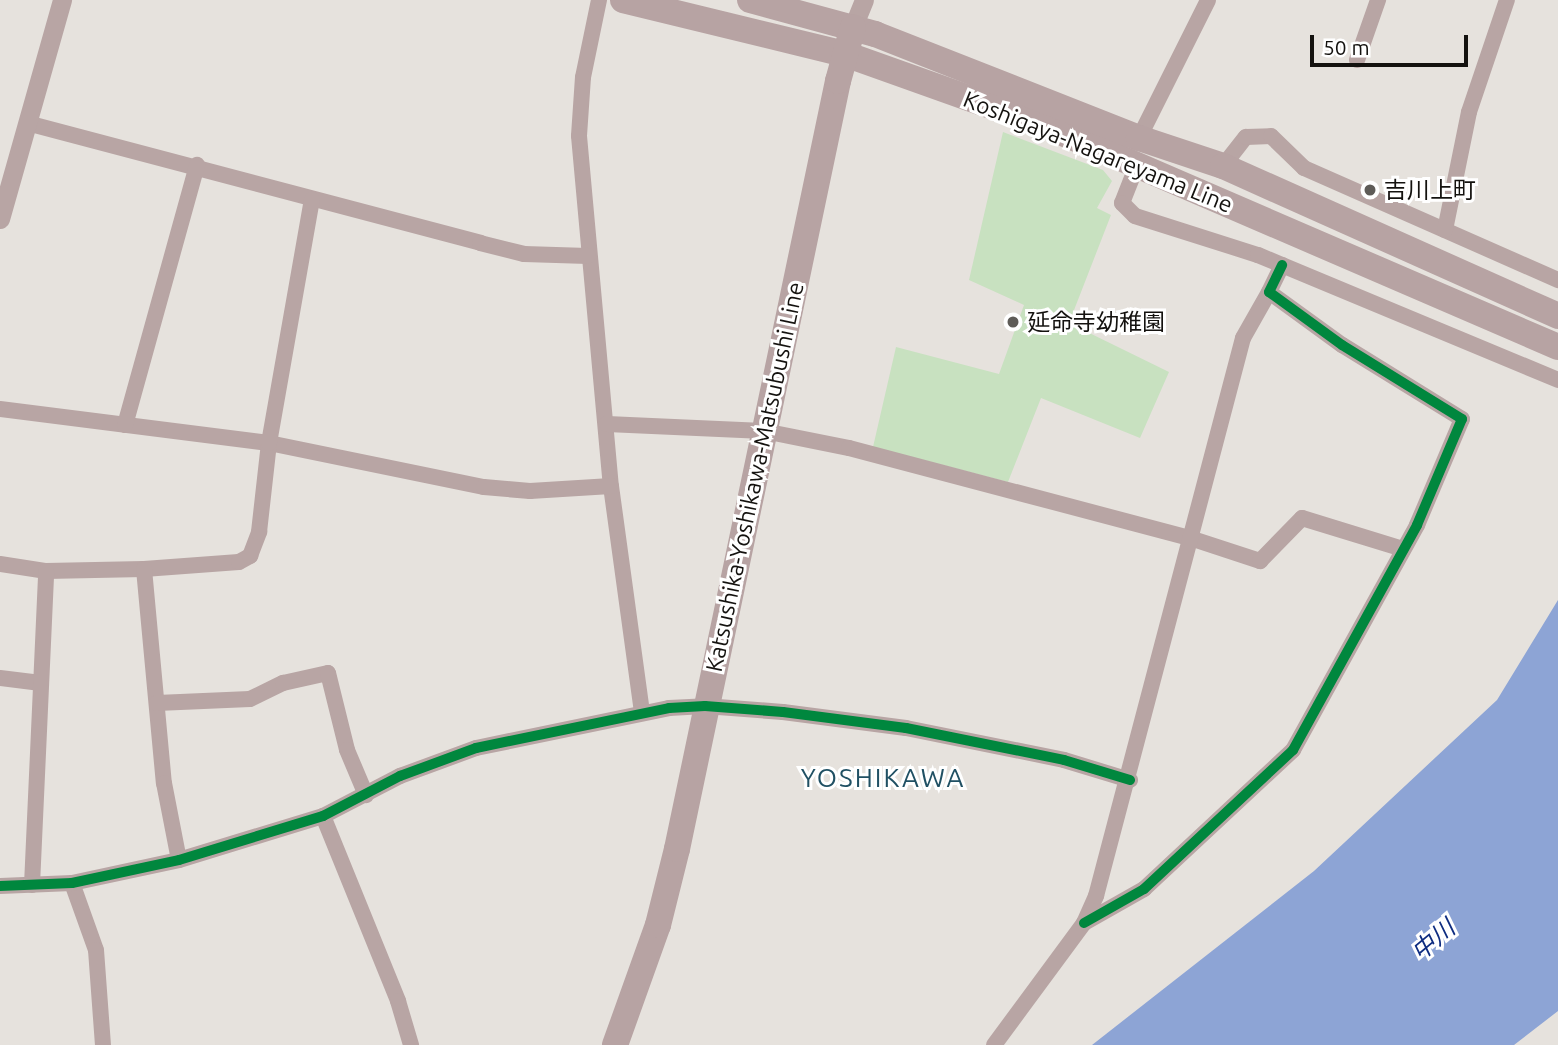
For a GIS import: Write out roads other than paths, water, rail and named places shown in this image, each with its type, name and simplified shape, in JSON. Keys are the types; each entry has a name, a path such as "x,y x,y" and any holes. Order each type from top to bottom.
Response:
{"main road":[{"name":"Koshigaya-Nagareyama Line","path":"623,0 845,54 1044,125 1558,347"},
{"name":"Koshigaya-Nagareyama Line","path":"750,0 853,27 1139,138 1223,166 1558,316"},
{"name":"Katsushika-Yoshikawa-Matsubushi Line","path":"615,1045 658,925 853,27"}],"street":[{"path":"0,219 3,196 62,0"},
{"path":"599,0 583,77 579,136 611,486 642,711"},
{"path":"853,27 864,0"},
{"path":"1139,138 1208,0"},
{"path":"1357,60 1378,0"},
{"path":"1444,230 1469,111 1507,0"},
{"path":"27,123 197,165 312,200 524,254 588,256"},
{"path":"1223,166 1246,137 1271,136 1304,168 1558,280"},
{"path":"125,425 197,165"},
{"path":"1137,165 1123,196 1128,211 1282,265 1558,380"},
{"path":"0,564 46,571 144,569 239,562 250,556 259,531 269,443 312,200"},
{"path":"994,1045 1084,923 1130,779 1243,338 1282,265"},
{"path":"1084,923 1144,889 1275,772 1293,750 1404,549 1462,419 1342,345 1269,292"},
{"path":"0,409 269,443 484,487 530,491 611,486"},
{"path":"607,424 764,431 849,448 1193,539 1260,561 1302,518 1311,518 1404,549"},
{"path":"144,569 164,783 179,860"},
{"path":"32,885 46,571"},
{"path":"157,703 250,699 283,683 328,673 347,750 366,795"},
{"path":"0,678 39,683"},
{"path":"0,886 72,883 179,860 323,817 400,776 476,748 642,711 705,706 906,729 1064,760 1130,779"},
{"path":"323,817 398,1001 411,1045"},
{"path":"72,883 96,950 103,1045"}],"water":[{"name":"中川","path":"1558,600 1558,1011 1514,1045 1092,1045 1314,871 1497,700"}],"place":[{"name":"吉川上町","path":"1370,190"},
{"name":"延命寺幼稚園","path":"1013,322"}],"district":[{"name":"YOSHIKAWA","path":"883,778"}]}
